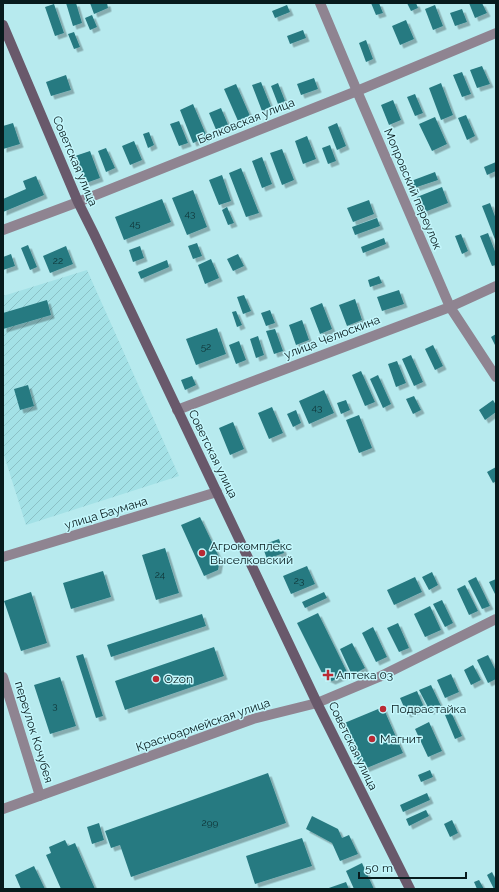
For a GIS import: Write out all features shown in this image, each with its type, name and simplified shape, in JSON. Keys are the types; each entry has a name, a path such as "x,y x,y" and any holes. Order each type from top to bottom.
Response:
{"street":[{"name":"Мопровский переулок","path":"320,3 450,307 496,377"},
{"name":"Советская улица","path":"3,25 78,202 317,703 410,889"},
{"name":"Белковская улица","path":"3,230 357,92 496,33"},
{"name":"улица Челюскина","path":"177,410 450,307 496,286"},
{"name":"улица Баумана","path":"3,558 217,492"},
{"name":"Красноармейская улица","path":"3,809 253,719 317,703 379,677 496,619"},
{"name":"переулок Кочубея","path":"3,677 40,796"}],"shaded area":[{"path":"87,270 179,476 26,525 3,452 3,296"}],"building":[{"path":"66,3 76,3 82,23 73,26"},
{"path":"90,3 107,3 108,8 94,14"},
{"path":"371,3 379,3 383,13 376,15"},
{"path":"407,3 416,3 418,8 411,11"},
{"path":"469,3 482,3 487,13 475,18"},
{"path":"54,4 64,33 55,36 45,7"},
{"path":"287,5 290,12 275,18 272,11"},
{"path":"435,5 443,26 433,30 425,9"},
{"path":"462,9 467,22 455,26 450,13"},
{"path":"92,15 97,27 90,30 85,18"},
{"path":"406,20 414,39 400,45 392,26"},
{"path":"303,30 306,38 290,44 287,36"},
{"path":"74,32 80,47 74,49 68,34"},
{"path":"366,40 373,59 366,62 359,43"},
{"path":"482,66 490,84 477,88 470,70"},
{"path":"462,72 471,94 462,97 453,75"},
{"path":"66,75 71,90 51,96 46,82"},
{"path":"314,78 318,89 301,95 297,84"},
{"path":"261,82 271,107 262,111 252,85"},
{"path":"278,83 285,101 278,104 271,86"},
{"path":"441,83 453,115 441,120 429,88"},
{"path":"236,84 250,116 238,121 224,89"},
{"path":"415,94 423,113 415,116 407,97"},
{"path":"393,100 401,120 389,125 381,105"},
{"path":"193,104 207,137 193,143 180,110"},
{"path":"221,108 229,127 217,132 209,113"},
{"path":"466,115 475,136 467,140 458,118"},
{"path":"435,117 447,144 432,151 419,124"},
{"path":"179,121 188,143 179,146 170,124"},
{"path":"13,123 20,144 3,149 3,126"},
{"path":"337,123 346,146 337,150 328,127"},
{"path":"149,132 154,145 148,148 143,134"},
{"path":"307,136 316,159 303,164 295,141"},
{"path":"134,141 142,160 130,165 122,146"},
{"path":"330,145 336,161 328,164 322,148"},
{"path":"106,148 115,168 106,172 98,151"},
{"path":"282,149 294,180 282,185 270,153"},
{"path":"90,151 100,178 86,183 75,156"},
{"path":"262,157 272,184 262,188 252,161"},
{"path":"496,162 496,171 487,175 484,167"},
{"path":"241,168 259,213 246,217 229,173"},
{"path":"435,172 438,180 414,188 411,181"},
{"path":"222,175 231,201 219,205 209,180"},
{"path":"36,176 44,195 3,212 3,199 26,189 23,181"},
{"path":"442,187 448,203 422,213 417,197"},
{"path":"193,190 207,227 187,235 172,198"},
{"path":"162,199 171,222 124,240 115,217"},
{"path":"369,200 374,214 353,222 347,208"},
{"path":"490,203 496,219 496,242 482,206"},
{"path":"227,207 234,223 228,225 222,210"},
{"path":"377,218 380,226 355,235 352,227"},
{"path":"488,233 496,254 496,265 492,266 480,236"},
{"path":"461,234 468,251 462,254 455,236"},
{"path":"384,238 386,244 363,253 361,247"},
{"path":"197,243 202,256 193,259 188,246"},
{"path":"28,245 37,267 30,270 21,248"},
{"path":"66,246 73,264 50,273 43,256"},
{"path":"140,246 144,258 133,262 129,250"},
{"path":"11,254 15,266 3,270 3,257"},
{"path":"238,254 244,266 233,271 227,259"},
{"path":"211,259 219,278 205,284 198,265"},
{"path":"167,260 169,267 141,279 138,272"},
{"path":"379,276 382,283 370,287 368,280"},
{"path":"399,290 404,304 382,311 377,297"},
{"path":"244,295 251,311 243,314 237,297"},
{"path":"355,299 362,320 347,326 339,305"},
{"path":"47,300 51,315 3,329 3,313"},
{"path":"322,303 332,329 320,334 310,308"},
{"path":"270,310 275,323 266,326 261,313"},
{"path":"236,311 242,325 237,327 232,312"},
{"path":"302,320 309,340 296,345 289,325"},
{"path":"217,328 226,354 196,365 186,339"},
{"path":"275,329 283,351 274,354 266,331"},
{"path":"496,334 496,347 491,337"},
{"path":"258,336 264,355 256,358 250,339"},
{"path":"239,341 246,360 236,364 229,345"},
{"path":"433,345 443,366 435,370 425,349"},
{"path":"411,355 423,382 414,386 402,359"},
{"path":"397,361 406,383 396,387 388,364"},
{"path":"361,371 375,402 365,406 352,375"},
{"path":"378,375 391,404 383,408 370,379"},
{"path":"192,376 196,385 185,390 181,380"},
{"path":"28,385 34,406 20,410 14,389"},
{"path":"324,390 334,413 309,424 299,401"},
{"path":"414,396 421,410 413,414 406,399"},
{"path":"346,400 350,410 341,414 337,403"},
{"path":"493,400 496,405 496,412 485,420 479,410"},
{"path":"272,407 283,433 269,439 258,413"},
{"path":"296,410 301,423 293,427 287,414"},
{"path":"359,415 372,448 359,453 346,420"},
{"path":"233,422 244,449 230,455 219,428"},
{"path":"496,467 496,481 493,483 487,472"},
{"path":"200,517 220,559 218,570 204,576 181,525"},
{"path":"279,539 284,553 267,559 262,545"},
{"path":"165,548 179,593 156,600 142,555"},
{"path":"307,566 315,584 291,594 283,576"},
{"path":"103,571 111,597 71,609 63,583"},
{"path":"432,572 438,585 429,590 422,577"},
{"path":"415,577 422,592 394,605 387,590"},
{"path":"476,577 490,606 482,609 468,581"},
{"path":"496,579 496,596 489,582"},
{"path":"465,585 478,611 469,615 457,589"},
{"path":"31,592 47,643 21,651 4,601"},
{"path":"324,592 327,598 305,608 302,602"},
{"path":"442,600 453,623 445,627 433,604"},
{"path":"430,606 441,630 425,637 414,614"},
{"path":"318,613 348,674 332,681 324,677 297,623"},
{"path":"202,614 206,626 111,657 107,645"},
{"path":"398,623 409,648 399,652 387,628"},
{"path":"373,627 387,657 376,662 362,633"},
{"path":"352,643 365,668 352,675 340,649"},
{"path":"214,647 224,676 125,710 115,681"},
{"path":"83,654 103,716 96,718 76,656"},
{"path":"488,655 496,671 496,679 488,683 477,660"},
{"path":"473,665 481,680 471,685 464,670"},
{"path":"451,674 459,692 445,698 437,680"},
{"path":"60,677 76,726 50,734 34,685"},
{"path":"431,685 441,706 430,711 419,690"},
{"path":"417,691 424,707 407,714 400,698"},
{"name":"Магнит","path":"383,707 403,753 362,770 342,724"},
{"path":"451,712 462,736 455,739 445,715"},
{"path":"429,722 442,751 428,757 415,729"},
{"path":"430,770 433,777 421,782 418,775"},
{"path":"268,773 286,823 131,877 120,845 111,848 105,831"},
{"path":"427,793 430,800 403,812 400,805"},
{"path":"426,810 429,816 409,826 406,819"},
{"path":"312,816 338,829 342,838 349,835 358,854 340,861 332,843 306,829"},
{"path":"452,820 458,833 450,837 444,824"},
{"path":"99,823 104,840 92,844 87,827"},
{"path":"302,838 312,866 255,884 246,856"},
{"path":"65,840 68,846 75,843 95,889 61,889 46,855 51,853 49,847"},
{"path":"362,863 374,889 354,889 346,871"},
{"path":"34,866 45,889 21,889 15,875"},
{"path":"492,872 496,880 496,889 494,889 487,875"},
{"path":"479,880 484,889 477,889 474,882"},
{"path":"346,882 349,889 326,889"}],"place":[{"name":"Агрокомплекс Выселковский","path":"202,553"},
{"name":"Аптека 03","path":"328,675"},
{"name":"Ozon","path":"156,679"},
{"name":"Подрастайка","path":"383,709"},
{"name":"Магнит","path":"372,739"}]}
